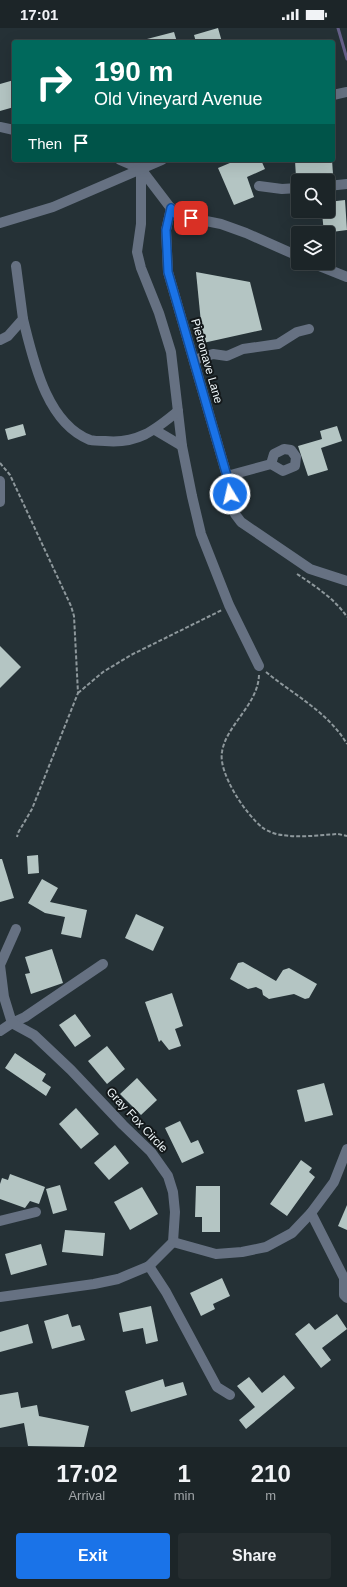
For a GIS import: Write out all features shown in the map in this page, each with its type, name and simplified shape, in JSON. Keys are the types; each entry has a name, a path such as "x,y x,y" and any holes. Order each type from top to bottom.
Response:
{"street":[{"path":"335,95 347,92"},
{"path":"0,127 12,130"},
{"path":"128,162 139,165 176,215 221,224 246,233 291,253"},
{"path":"0,223 53,208 139,165 153,162"},
{"path":"139,165 141,224 137,252 141,268 159,313 171,352 182,446 201,534 229,606 259,666"},
{"path":"335,185 347,184"},
{"path":"258,186 282,189 291,188"},
{"name":"Pietronave Lane","path":"171,208 166,230 168,272 227,476 235,514 241,522 310,568 347,581"},
{"path":"16,266 23,319 37,372 58,414 73,430 90,440 118,442 140,437 155,430 178,411"},
{"path":"328,270 347,278"},
{"path":"0,340 8,336 23,319"},
{"path":"194,360 213,354 227,356 243,349 278,344 297,332 309,329"},
{"path":"155,430 182,446"},
{"path":"227,476 271,464"},
{"path":"0,480 0,502"},
{"path":"12,1023 4,997 0,965 16,929"},
{"path":"0,1031 25,1017 103,964"},
{"name":"Gray Fox Circle","path":"12,1023 34,1035 71,1070 123,1125 152,1152 168,1176 173,1192 175,1212 173,1242"},
{"path":"0,1297 94,1284 118,1279 149,1266 173,1242 216,1254 242,1252 266,1247 292,1233 311,1213 334,1182 347,1149"},
{"path":"0,1221 36,1212"},
{"path":"311,1213 344,1278 344,1295 347,1298"},
{"path":"149,1266 166,1292 209,1375 217,1387 230,1395"}],"path":[{"path":"0,463 10,475 71,606 74,616 78,693 32,809 18,833 18,837"},
{"path":"295,572 320,590 343,611 347,617"},
{"path":"78,693 103,672 131,655 229,606"},
{"path":"259,666 325,716 341,733 347,744"},
{"path":"259,666 259,678 255,693 230,731 222,752 224,772 234,793 263,828 282,835 338,834 347,836"}],"building":[{"path":"218,28 221,40 195,40 194,35"},
{"path":"174,32 176,40 147,40"},
{"path":"12,81 12,108 0,111 0,84"},
{"path":"232,162 262,162 265,169 247,177 254,197 234,205 218,168"},
{"path":"295,162 332,162 333,174 296,174"},
{"path":"345,200 347,230 335,232 335,226 323,226 322,218 335,218 335,201"},
{"path":"196,272 250,282 262,330 203,343"},
{"path":"23,424 26,435 8,440 5,429"},
{"path":"337,426 342,441 321,448 328,470 308,476 298,446 322,439 320,431"},
{"path":"0,646 21,667 0,688"},
{"path":"38,855 39,873 28,874 27,856"},
{"path":"0,859 2,859 14,898 0,902"},
{"path":"42,879 58,888 50,902 87,910 81,938 61,934 65,917 45,913 28,903"},
{"path":"136,914 164,927 153,951 125,938"},
{"path":"52,949 63,983 31,994 25,974 30,973 25,957"},
{"path":"243,962 276,981 283,970 289,968 317,984 309,998 305,999 294,994 269,999 263,995 262,990 256,987 248,989 230,979 238,963"},
{"path":"172,993 183,1026 175,1029 181,1046 169,1050 161,1040 159,1042 145,1002"},
{"path":"75,1014 91,1036 75,1047 59,1025"},
{"path":"107,1046 125,1069 107,1084 88,1061"},
{"path":"15,1053 46,1074 42,1081 51,1087 46,1096 5,1068"},
{"path":"137,1078 157,1100 141,1115 120,1094"},
{"path":"324,1083 333,1115 305,1122 297,1090"},
{"path":"76,1108 99,1134 81,1149 59,1124"},
{"path":"180,1121 191,1143 198,1140 204,1153 182,1163 165,1128"},
{"path":"115,1145 129,1163 109,1180 94,1163"},
{"path":"301,1160 312,1168 309,1172 315,1177 287,1216 270,1204"},
{"path":"10,1174 45,1187 39,1204 30,1201 25,1208 0,1199 0,1184 2,1178 8,1180"},
{"path":"60,1185 67,1210 53,1214 46,1189"},
{"path":"196,1186 220,1186 220,1232 202,1232 202,1217 195,1217"},
{"path":"142,1187 158,1214 130,1230 114,1202"},
{"path":"347,1205 347,1230 338,1226"},
{"path":"65,1230 105,1233 103,1256 62,1252"},
{"path":"41,1244 47,1265 11,1275 5,1254"},
{"path":"222,1278 230,1296 213,1304 215,1309 201,1316 190,1293"},
{"path":"151,1306 158,1341 146,1344 143,1328 123,1332 119,1313"},
{"path":"68,1314 72,1327 80,1325 85,1340 52,1349 44,1321"},
{"path":"337,1314 347,1329 322,1348 331,1360 321,1368 295,1334 309,1323 315,1330"},
{"path":"28,1324 33,1343 0,1352 0,1332"},
{"path":"284,1375 295,1388 246,1429 239,1420 255,1407 237,1386 249,1377 262,1393"},
{"path":"163,1379 165,1387 183,1382 187,1395 131,1412 125,1391"},
{"path":"18,1392 21,1408 37,1405 39,1416 89,1426 84,1447 28,1446 24,1423 0,1428 0,1395"}],"waterway":[{"path":"338,28 347,59"}],"route":[{"path":"191,218 176,215 171,208 166,230 168,272 227,476 230,494"}]}
